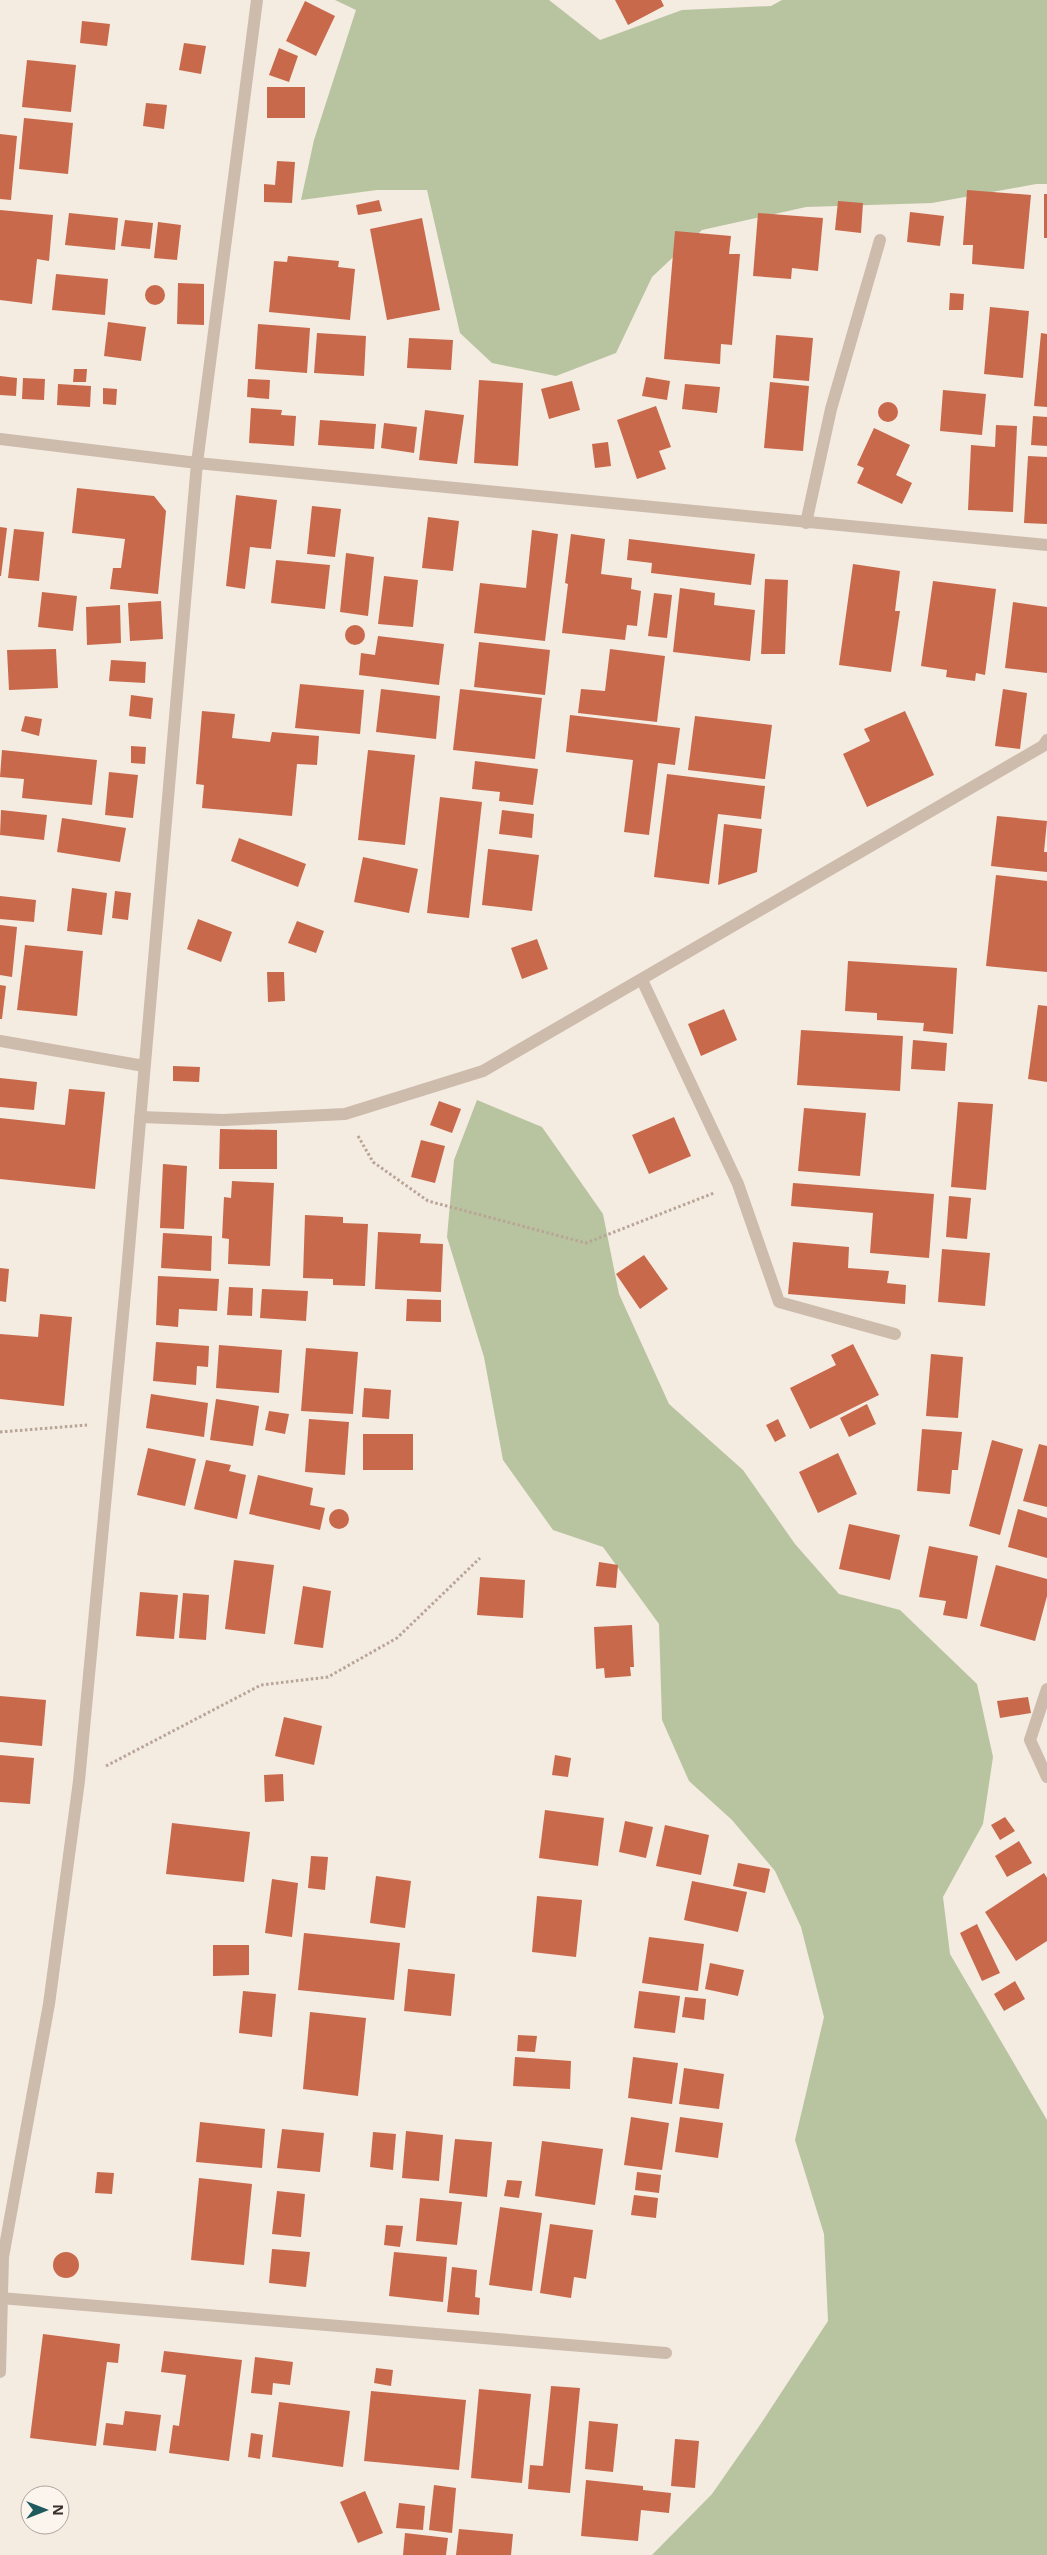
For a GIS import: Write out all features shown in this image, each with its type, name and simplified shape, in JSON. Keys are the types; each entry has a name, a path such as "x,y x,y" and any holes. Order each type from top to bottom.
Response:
{"street":[{"path":"0,2372 3,2257 49,2004 79,1780 113,1423 197,463 257,0"},
{"path":"806,523 831,409 880,240"},
{"path":"0,439 197,463 1047,545"},
{"path":"140,1117 223,1120 345,1114 483,1071 1043,746 1047,740"},
{"path":"642,980 738,1184 779,1302 896,1334"},
{"path":"0,1041 144,1066"},
{"path":"1047,1689 1030,1740 1047,1777"},
{"path":"1,2298 666,2353"}],"path":[{"path":"345,1114 373,1162 428,1201 586,1243 738,1184"},
{"path":"0,1432 113,1423"},
{"path":"79,1780 261,1685 328,1677 397,1638 480,1558"}],"green space":[{"path":"335,0 549,0 600,40 682,10 771,6 782,0 1047,0 1047,184 1036,184 932,203 806,207 702,230 652,277 616,353 556,376 492,363 460,333 427,190 377,190 301,200 314,140 356,10"},
{"path":"477,1100 542,1127 603,1214 619,1294 669,1404 743,1470 795,1544 839,1594 900,1610 977,1684 993,1757 983,1824 943,1897 950,1954 1047,2120 1047,2555 652,2555 712,2494 828,2321 824,2234 795,2140 824,2017 801,1927 775,1871 732,1820 689,1781 662,1720 659,1624 603,1547 553,1530 503,1460 484,1357 447,1237 454,1160"}],"building":[{"path":"615,0 661,0 664,6 628,25"},
{"path":"305,1 335,16 316,56 286,41"},
{"path":"82,21 110,24 107,46 80,43"},
{"path":"184,43 206,46 201,74 179,70"},
{"path":"279,48 298,56 289,82 269,75"},
{"path":"27,60 76,65 71,112 22,107"},
{"path":"267,87 305,87 305,118 267,118"},
{"path":"146,103 167,105 164,129 143,126"},
{"path":"24,118 73,123 68,174 19,169"},
{"path":"0,134 17,136 11,200 0,199"},
{"path":"277,161 295,162 292,203 264,202 264,184 275,185"},
{"path":"967,190 1031,195 1024,269 972,264 973,245 963,245"},
{"path":"1044,194 1047,194 1047,238 1044,238"},
{"path":"379,200 382,211 358,215 356,205"},
{"path":"838,201 863,203 861,233 835,230"},
{"path":"0,210 53,215 49,261 37,259 32,304 0,300"},
{"path":"910,212 944,216 940,246 907,242"},
{"path":"69,213 118,218 115,250 65,245"},
{"path":"758,213 823,218 818,271 792,268 791,279 753,276"},
{"path":"422,218 440,310 387,320 370,229"},
{"path":"125,220 153,223 150,249 121,246"},
{"path":"158,222 181,225 177,260 154,258"},
{"path":"675,231 731,236 729,254 740,254 732,345 721,344 720,364 664,359"},
{"path":"288,256 339,261 338,267 355,269 350,320 269,312 274,261 287,262"},
{"path":"56,274 108,279 105,315 52,310"},
{"path":"178,283 204,284 204,325 177,324"},
{"path":"155,285 162,288 165,295 162,302 155,305 148,302 145,295 148,288"},
{"path":"950,293 964,294 963,310 949,310"},
{"path":"990,307 1029,311 1023,378 984,374"},
{"path":"108,322 146,327 141,361 104,356"},
{"path":"258,324 310,328 307,373 255,369"},
{"path":"317,333 366,336 364,376 314,373"},
{"path":"1041,333 1047,334 1047,407 1034,406"},
{"path":"776,335 813,338 809,381 773,378"},
{"path":"409,338 453,340 451,370 407,368"},
{"path":"74,369 87,369 86,382 73,382"},
{"path":"0,376 17,378 16,396 0,395"},
{"path":"646,377 670,381 667,400 642,396"},
{"path":"23,378 45,379 44,400 22,399"},
{"path":"248,379 270,380 269,399 247,397"},
{"path":"479,380 523,383 518,466 474,463"},
{"path":"572,381 580,410 549,419 541,389"},
{"path":"770,382 809,386 803,451 764,448"},
{"path":"58,384 91,386 90,407 57,405"},
{"path":"685,384 720,387 717,413 682,409"},
{"path":"103,388 117,389 116,405 103,404"},
{"path":"943,390 986,394 982,435 940,431"},
{"path":"888,402 895,405 898,412 895,419 888,422 881,419 878,412 881,405"},
{"path":"656,406 671,447 659,451 666,469 637,479 617,420"},
{"path":"251,408 282,410 281,415 296,416 294,446 249,443"},
{"path":"425,410 464,415 457,464 419,460"},
{"path":"1033,416 1047,417 1047,446 1031,445"},
{"path":"320,420 376,424 374,449 318,445"},
{"path":"384,423 417,427 414,453 381,448"},
{"path":"996,425 1017,426 1013,512 968,510 971,445 995,447"},
{"path":"874,428 910,445 896,475 912,483 902,504 857,483 864,468 857,465"},
{"path":"608,442 611,466 595,468 592,444"},
{"path":"1028,456 1047,457 1047,524 1024,523"},
{"path":"77,488 154,496 166,511 158,594 110,589 113,568 121,568 125,539 72,533"},
{"path":"236,495 277,500 271,549 250,547 245,589 226,586"},
{"path":"312,506 341,509 335,557 307,554"},
{"path":"428,517 459,521 453,571 422,568"},
{"path":"0,527 7,528 1,576 0,576"},
{"path":"14,529 44,532 39,581 8,578"},
{"path":"532,530 558,534 545,641 474,633 480,583 526,588"},
{"path":"571,534 605,539 601,574 632,578 631,589 641,591 637,626 627,625 625,640 562,633 568,584 565,583"},
{"path":"629,539 755,554 751,585 651,573 652,563 627,560"},
{"path":"346,553 374,557 368,616 340,612"},
{"path":"276,560 330,565 325,609 271,603"},
{"path":"853,564 900,571 895,611 900,611 891,672 839,665"},
{"path":"384,576 418,580 413,627 378,624"},
{"path":"765,579 788,580 785,654 761,654"},
{"path":"933,581 996,589 985,675 976,673 975,681 946,677 947,670 921,666"},
{"path":"680,588 715,593 714,605 755,610 750,661 673,652"},
{"path":"42,592 77,596 73,631 38,627"},
{"path":"654,593 672,595 667,638 648,636"},
{"path":"161,601 163,639 130,641 128,603"},
{"path":"1013,602 1047,607 1047,673 1005,668"},
{"path":"120,605 121,643 87,645 86,607"},
{"path":"355,625 362,628 365,635 362,642 355,645 348,642 345,635 348,628"},
{"path":"378,636 444,644 439,685 359,675 361,653 375,655"},
{"path":"479,642 550,650 545,695 474,687"},
{"path":"56,649 58,688 9,690 7,650"},
{"path":"610,649 665,656 657,722 578,713 581,689 605,691"},
{"path":"111,660 146,662 145,683 109,681"},
{"path":"300,684 364,690 360,734 295,728"},
{"path":"381,689 440,696 436,739 376,732"},
{"path":"460,689 542,698 535,759 453,750"},
{"path":"1003,689 1027,693 1020,749 995,746"},
{"path":"131,695 153,698 151,719 129,716"},
{"path":"202,711 235,714 232,738 270,742 272,732 319,736 317,765 297,764 292,816 202,808 204,785 196,784"},
{"path":"905,711 934,775 867,807 843,754 870,741 864,729"},
{"path":"570,715 680,728 675,765 658,763 649,835 624,832 633,760 566,752"},
{"path":"25,716 42,719 39,736 21,731"},
{"path":"695,716 772,725 765,779 688,770"},
{"path":"131,746 146,747 145,764 131,763"},
{"path":"2,750 97,760 92,805 22,798 24,779 0,777"},
{"path":"368,750 415,755 405,845 358,840"},
{"path":"475,761 538,769 533,805 499,801 500,792 472,789"},
{"path":"109,772 138,775 133,818 105,815"},
{"path":"667,774 765,786 761,819 718,814 709,884 654,877"},
{"path":"440,797 482,802 469,918 427,913"},
{"path":"1,810 47,815 44,840 0,835"},
{"path":"502,810 534,814 532,838 499,834"},
{"path":"997,816 1047,821 1044,852 1047,852 1047,872 991,866"},
{"path":"62,818 126,828 120,862 57,852"},
{"path":"724,824 762,829 757,872 718,885"},
{"path":"239,838 306,864 298,887 231,861"},
{"path":"488,849 539,855 532,911 482,905"},
{"path":"363,857 418,869 409,913 354,902"},
{"path":"996,875 1047,881 1047,972 986,966"},
{"path":"72,888 107,893 102,935 67,931"},
{"path":"115,891 131,893 128,920 112,918"},
{"path":"0,896 36,900 34,922 0,919"},
{"path":"198,919 232,932 221,962 187,949"},
{"path":"297,921 324,931 316,953 288,943"},
{"path":"0,925 17,927 12,977 0,975"},
{"path":"537,939 548,969 522,979 511,948"},
{"path":"25,945 83,951 77,1016 17,1010"},
{"path":"848,961 957,968 953,1034 923,1031 924,1023 877,1020 877,1013 845,1011"},
{"path":"267,972 284,972 285,1001 268,1002"},
{"path":"0,985 6,986 2,1019 0,1019"},
{"path":"1038,1005 1047,1006 1047,1082 1028,1079"},
{"path":"724,1009 737,1040 701,1056 688,1024"},
{"path":"801,1030 903,1036 900,1091 797,1085"},
{"path":"913,1040 947,1043 945,1071 911,1069"},
{"path":"173,1066 200,1067 199,1082 173,1081"},
{"path":"0,1078 37,1082 34,1110 0,1107"},
{"path":"69,1089 105,1092 95,1189 0,1179 0,1118 65,1125"},
{"path":"439,1101 461,1109 452,1133 430,1125"},
{"path":"958,1102 993,1104 986,1190 951,1187"},
{"path":"804,1108 866,1113 860,1176 798,1171"},
{"path":"674,1117 691,1156 649,1174 632,1135"},
{"path":"220,1129 277,1130 277,1169 219,1169"},
{"path":"421,1140 445,1146 435,1183 411,1177"},
{"path":"163,1164 187,1166 184,1229 160,1228"},
{"path":"232,1181 274,1183 270,1266 228,1264 229,1239 222,1238 224,1197 231,1198"},
{"path":"793,1183 934,1194 929,1258 870,1253 873,1213 791,1206"},
{"path":"949,1196 971,1198 967,1239 946,1237"},
{"path":"305,1215 343,1217 343,1223 368,1224 365,1286 333,1285 333,1279 303,1278"},
{"path":"378,1232 421,1234 420,1243 443,1244 441,1292 375,1289"},
{"path":"163,1233 212,1236 211,1271 161,1268"},
{"path":"793,1242 849,1247 848,1268 889,1271 887,1283 906,1285 905,1304 788,1294"},
{"path":"942,1249 990,1253 985,1306 938,1302"},
{"path":"644,1255 668,1289 640,1309 616,1274"},
{"path":"0,1268 9,1269 6,1302 0,1301"},
{"path":"158,1276 219,1279 217,1311 179,1309 178,1327 156,1325"},
{"path":"229,1287 253,1288 252,1316 227,1315"},
{"path":"262,1289 308,1291 306,1321 260,1318"},
{"path":"407,1299 441,1300 441,1322 406,1321"},
{"path":"40,1314 72,1317 64,1406 0,1399 0,1334 38,1337"},
{"path":"156,1342 209,1346 208,1367 197,1366 196,1385 153,1381"},
{"path":"853,1344 879,1395 810,1429 790,1388 836,1365 831,1355"},
{"path":"219,1345 282,1350 279,1393 216,1388"},
{"path":"306,1348 358,1352 353,1414 301,1411"},
{"path":"931,1354 963,1357 958,1418 926,1416"},
{"path":"364,1388 391,1390 389,1419 362,1417"},
{"path":"151,1394 208,1403 204,1437 146,1428"},
{"path":"216,1399 259,1406 253,1446 210,1440"},
{"path":"867,1404 876,1424 849,1437 840,1418"},
{"path":"269,1411 289,1414 285,1434 265,1430"},
{"path":"309,1419 349,1422 345,1475 305,1472"},
{"path":"778,1419 786,1436 775,1442 766,1425"},
{"path":"922,1429 962,1432 958,1470 952,1470 950,1494 917,1491"},
{"path":"363,1434 413,1434 413,1470 363,1470"},
{"path":"992,1440 1023,1449 1000,1535 969,1526"},
{"path":"1039,1444 1047,1446 1047,1507 1023,1501"},
{"path":"148,1448 196,1459 185,1506 137,1495"},
{"path":"838,1453 857,1494 818,1513 799,1472"},
{"path":"206,1460 231,1465 229,1471 246,1475 237,1519 194,1509"},
{"path":"258,1475 313,1488 310,1505 325,1508 320,1530 249,1514"},
{"path":"339,1509 346,1512 349,1519 346,1526 339,1529 332,1526 329,1519 332,1512"},
{"path":"1018,1509 1047,1518 1047,1558 1008,1547"},
{"path":"849,1524 900,1535 890,1580 839,1569"},
{"path":"929,1546 978,1556 967,1619 943,1615 946,1601 919,1597"},
{"path":"234,1560 274,1565 265,1634 225,1629"},
{"path":"599,1562 618,1565 616,1588 596,1586"},
{"path":"996,1565 1047,1579 1047,1596 1035,1641 980,1626"},
{"path":"480,1577 525,1580 523,1618 477,1615"},
{"path":"303,1586 331,1591 323,1648 294,1644"},
{"path":"140,1592 178,1595 174,1639 136,1636"},
{"path":"183,1593 209,1595 206,1640 179,1638"},
{"path":"632,1625 634,1667 630,1667 631,1676 605,1678 604,1668 596,1669 594,1627"},
{"path":"0,1696 46,1700 42,1746 0,1742"},
{"path":"1028,1697 1031,1713 1000,1718 997,1701"},
{"path":"284,1717 322,1726 314,1765 275,1756"},
{"path":"0,1755 34,1758 30,1804 0,1802"},
{"path":"555,1755 571,1758 568,1777 552,1775"},
{"path":"283,1774 284,1801 265,1802 264,1775"},
{"path":"545,1810 604,1818 598,1866 539,1858"},
{"path":"1005,1817 1015,1831 1000,1840 991,1825"},
{"path":"625,1821 653,1827 646,1858 619,1852"},
{"path":"172,1823 250,1832 244,1882 166,1874"},
{"path":"665,1825 709,1835 701,1875 656,1866"},
{"path":"1019,1841 1032,1863 1007,1877 995,1856"},
{"path":"311,1856 328,1857 325,1890 308,1888"},
{"path":"738,1863 770,1869 765,1893 733,1886"},
{"path":"1044,1873 1047,1878 1047,1941 1016,1961 985,1912"},
{"path":"376,1876 411,1881 405,1928 370,1923"},
{"path":"272,1879 298,1883 292,1937 265,1933"},
{"path":"692,1881 747,1892 738,1932 684,1920"},
{"path":"537,1896 582,1900 576,1957 532,1952"},
{"path":"977,1924 1000,1973 982,1981 960,1933"},
{"path":"304,1933 400,1943 394,2000 298,1990"},
{"path":"649,1937 704,1944 698,1991 642,1983"},
{"path":"213,1945 249,1945 249,1975 213,1976"},
{"path":"710,1963 744,1970 738,1996 705,1989"},
{"path":"408,1969 455,1974 451,2016 404,2011"},
{"path":"1015,1981 1025,1999 1004,2011 994,1994"},
{"path":"243,1991 276,1994 272,2037 239,2033"},
{"path":"639,1991 680,1996 675,2033 634,2028"},
{"path":"685,1997 706,1999 704,2020 682,2017"},
{"path":"310,2012 366,2018 358,2096 303,2089"},
{"path":"518,2035 537,2036 535,2052 517,2051"},
{"path":"515,2057 571,2061 570,2089 513,2086"},
{"path":"633,2057 678,2063 672,2104 628,2098"},
{"path":"684,2068 724,2074 719,2109 679,2104"},
{"path":"631,2117 669,2123 662,2170 624,2165"},
{"path":"680,2117 723,2123 718,2158 675,2152"},
{"path":"200,2122 265,2129 262,2168 196,2162"},
{"path":"282,2129 324,2133 320,2172 277,2168"},
{"path":"406,2131 443,2135 439,2181 402,2178"},
{"path":"373,2132 396,2134 393,2170 370,2167"},
{"path":"455,2139 492,2142 487,2197 449,2193"},
{"path":"542,2141 603,2149 595,2205 535,2196"},
{"path":"97,2172 114,2173 112,2194 95,2193"},
{"path":"637,2172 661,2175 659,2193 635,2190"},
{"path":"199,2178 252,2184 244,2265 191,2260"},
{"path":"507,2180 522,2181 519,2198 504,2196"},
{"path":"277,2191 305,2194 301,2237 272,2234"},
{"path":"634,2195 658,2198 656,2218 631,2215"},
{"path":"420,2198 462,2202 457,2245 416,2241"},
{"path":"500,2207 542,2213 532,2291 489,2285"},
{"path":"550,2224 593,2230 586,2279 574,2277 571,2298 540,2293"},
{"path":"386,2225 403,2226 400,2247 384,2245"},
{"path":"272,2249 310,2252 306,2287 269,2283"},
{"path":"66,2252 75,2256 79,2265 75,2274 66,2278 57,2274 53,2265 57,2256"},
{"path":"394,2252 447,2257 443,2302 389,2296"},
{"path":"452,2267 477,2270 475,2297 480,2298 479,2315 447,2312"},
{"path":"43,2334 120,2344 118,2363 107,2362 96,2446 30,2438"},
{"path":"164,2351 242,2360 229,2461 169,2453 173,2425 179,2426 186,2375 161,2372"},
{"path":"255,2357 293,2362 290,2385 273,2383 272,2395 251,2393"},
{"path":"376,2368 393,2370 391,2386 374,2383"},
{"path":"551,2386 580,2388 570,2493 528,2489 530,2465 543,2466"},
{"path":"479,2389 531,2394 522,2483 471,2478"},
{"path":"371,2391 466,2400 459,2470 364,2461"},
{"path":"279,2402 350,2411 343,2467 272,2457"},
{"path":"125,2411 161,2415 156,2451 103,2445 106,2423 123,2425"},
{"path":"589,2421 618,2424 613,2472 585,2469"},
{"path":"251,2433 263,2435 260,2459 248,2457"},
{"path":"675,2439 699,2441 695,2488 671,2486"},
{"path":"586,2480 643,2486 643,2490 671,2493 669,2513 641,2510 638,2541 581,2536"},
{"path":"434,2485 456,2488 452,2533 429,2530"},
{"path":"365,2491 383,2533 358,2543 340,2502"},
{"path":"399,2503 425,2506 423,2530 396,2528"},
{"path":"459,2529 513,2534 511,2555 456,2555"},
{"path":"405,2533 448,2538 446,2555 403,2555"}]}
